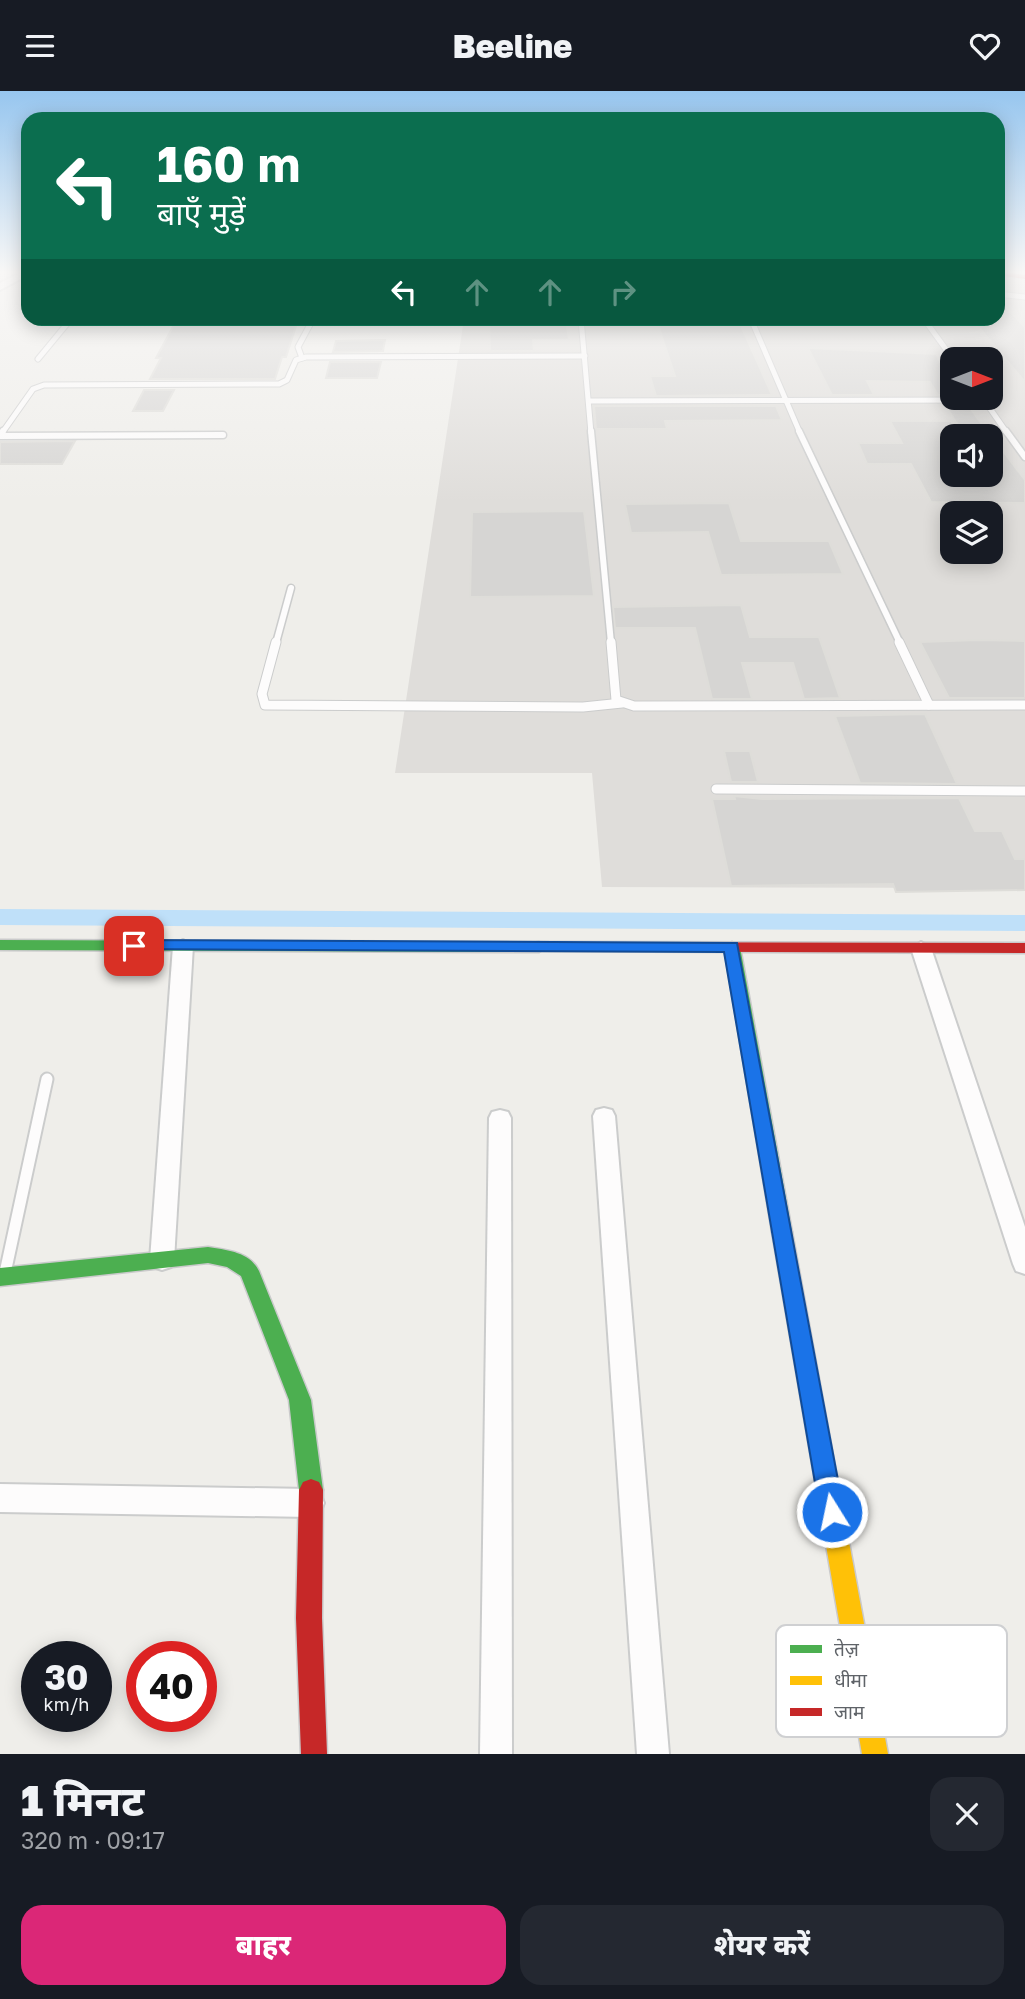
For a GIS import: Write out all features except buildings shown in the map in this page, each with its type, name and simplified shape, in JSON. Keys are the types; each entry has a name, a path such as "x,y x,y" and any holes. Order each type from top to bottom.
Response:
{"street":[{"path":"0,945 1025,948"},
{"path":"162,1260 183,946"},
{"path":"732,947 852,1625"},
{"path":"920,947 1025,1264"},
{"path":"604,1116 653,1754"},
{"path":"496,1754 499,1118"},
{"path":"1,1280 208,1255 232,1259 249,1271 300,1399 311,1481 309,1618 314,1754"},
{"path":"0,1498 310,1503"}],"lane":[{"path":"38,359 47,349"},
{"path":"299,349 302,358"},
{"path":"584,349 614,695 622,703"},
{"path":"763,349 785,401 929,705"},
{"path":"0,435 33,389 39,386 279,384 287,380 296,360 302,358 585,356"},
{"path":"589,401 940,399"},
{"path":"991,410 1025,457"},
{"path":"0,435 223,435"},
{"path":"291,588 262,694 262,702 265,705 1025,705"},
{"path":"716,789 1025,791"},
{"path":"1,1280 47,1079"}],"shaded area":[{"path":"460,349 940,349 940,410 1003,410 1003,349 1025,349 1025,888 602,887 592,773 395,773"}],"waterway":[{"path":"0,917 1025,923"}],"traffic: fast":[{"path":"0,945 539,947"},
{"path":"732,947 782,1232"},
{"path":"0,1277 208,1255 232,1259 249,1271 300,1400 311,1490"}],"traffic: slow":[{"path":"782,1232 852,1625"},
{"path":"872,1737 875,1754"}],"traffic: jam":[{"path":"539,947 1025,948"},
{"path":"311,1490 309,1618 314,1754"}],"route":[{"path":"134,946 732,947 832,1512"}]}
